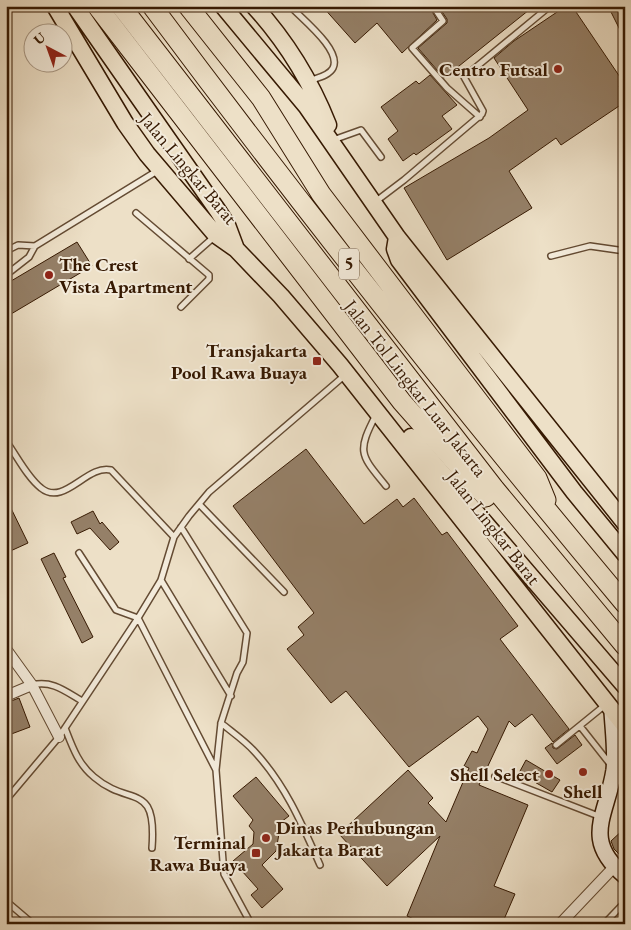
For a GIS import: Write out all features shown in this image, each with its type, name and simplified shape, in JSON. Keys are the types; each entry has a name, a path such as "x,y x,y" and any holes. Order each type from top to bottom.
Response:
{"highway":[{"path":"97,6 402,402 495,506 511,509"},
{"name":"Jalan Tol Lingkar Luar Jakarta","path":"121,6 244,163 411,383 511,509 625,646"},
{"name":"Jalan Tol Lingkar Luar Jakarta","path":"152,6 317,222 552,516 625,604"},
{"path":"188,6 261,98 321,194 536,478 552,516"}],"main road":[{"name":"Jalan Lingkar Barat","path":"55,6 133,136 160,170 222,230"},
{"name":"Jalan Lingkar Barat","path":"75,6 236,249 281,296 378,412 624,725"},
{"path":"223,6 379,199 396,241 399,260 574,492 625,554"},
{"path":"254,6 270,24 308,82 336,146"},
{"path":"396,241 622,518"},
{"name":"Jalan Lingkar Barat","path":"344,371 351,372 369,388 625,686"},
{"path":"609,708 614,768 602,818 600,844 605,855 620,871"}],"street":[{"path":"6,649 32,685 59,737"},
{"path":"6,696 32,685"},
{"path":"560,924 620,871"}],"lane":[{"path":"290,6 331,48 335,57 333,69 308,82"},
{"path":"434,6 443,21 412,48 448,88 480,117"},
{"path":"379,199 480,117 483,111 464,77 550,6"},
{"path":"336,146 361,130 381,157"},
{"path":"6,275 30,257 35,246 160,170"},
{"path":"136,213 209,276 209,279 181,307"},
{"path":"189,259 222,230"},
{"path":"6,251 18,244 35,246"},
{"path":"551,256 590,246 625,251"},
{"path":"6,800 59,737 138,618 161,580 174,537 199,504 209,492 344,371"},
{"path":"378,412 365,437 363,453 366,462 386,486"},
{"path":"6,441 36,484 43,490 51,492 66,490 90,473 100,470 111,470 174,537"},
{"path":"199,504 284,592"},
{"path":"181,527 247,633 243,662 237,673 221,723 216,770 224,874 250,924"},
{"path":"79,553 116,610 138,618 216,770"},
{"path":"161,580 231,696"},
{"path":"32,685 42,682 53,684 82,701"},
{"path":"556,745 580,726 609,708"},
{"path":"221,723 253,750 277,779 295,809 320,865"},
{"path":"580,726 614,768"},
{"path":"65,728 73,750 94,778 112,789 128,793 147,805 153,817 152,848"},
{"path":"495,776 602,818"},
{"path":"6,901 33,924"},
{"path":"604,924 625,902"}],"building":[{"path":"322,6 429,6 437,20 402,53 377,23 355,43"},
{"path":"438,6 534,6 444,78 418,48 447,23 447,19"},
{"path":"566,6 572,6 624,83 619,86 625,95 625,102 561,145 556,138 509,171 532,208 447,260 404,188 489,138 528,110 494,58 514,41"},
{"path":"608,6 625,6 625,40"},
{"path":"430,75 457,105 442,116 452,129 416,155 414,153 403,161 388,139 398,131 381,107 416,81 419,84"},
{"name":"The Crest Vista Apartment","path":"77,242 92,266 6,317 6,284"},
{"path":"306,449 364,524 397,499 403,507 414,498 442,535 447,532 518,626 500,639 569,729 553,742 532,714 515,727 509,721 479,785 528,805 494,886 515,894 502,924 425,924 407,916 440,836 387,886 339,834 408,770 433,798 428,803 446,822 469,768 464,766 472,751 477,753 488,729 478,716 409,767 346,691 331,703 287,649 304,635 298,627 314,613 233,506"},
{"path":"6,498 28,543 6,553"},
{"path":"93,511 100,524 102,522 119,542 110,550 90,528 77,534 71,522"},
{"path":"54,553 66,577 63,578 93,637 82,643 41,559"},
{"path":"19,698 30,727 6,736 6,703"},
{"path":"575,735 582,745 557,764 545,748 552,743 553,748 557,749"},
{"path":"526,760 560,780 552,792 519,773"},
{"name":"Dinas Perhubungan Jakarta Barat","path":"256,777 289,816 281,822 276,851 262,865 283,889 262,908 251,895 258,889 233,861 253,844 254,832 249,826 253,820 233,796"},
{"path":"625,828 625,860 614,849 611,841"}],"place":[{"name":"Centro Futsal","path":"558,69"},
{"name":"The Crest Vista Apartment","path":"49,275"},
{"name":"Transjakarta Pool Rawa Buaya","path":"317,361"},
{"name":"Shell","path":"583,772"},
{"name":"Shell Select","path":"549,774"},
{"name":"Dinas Perhubungan Jakarta Barat","path":"266,838"},
{"name":"Terminal Rawa Buaya","path":"256,853"}]}
